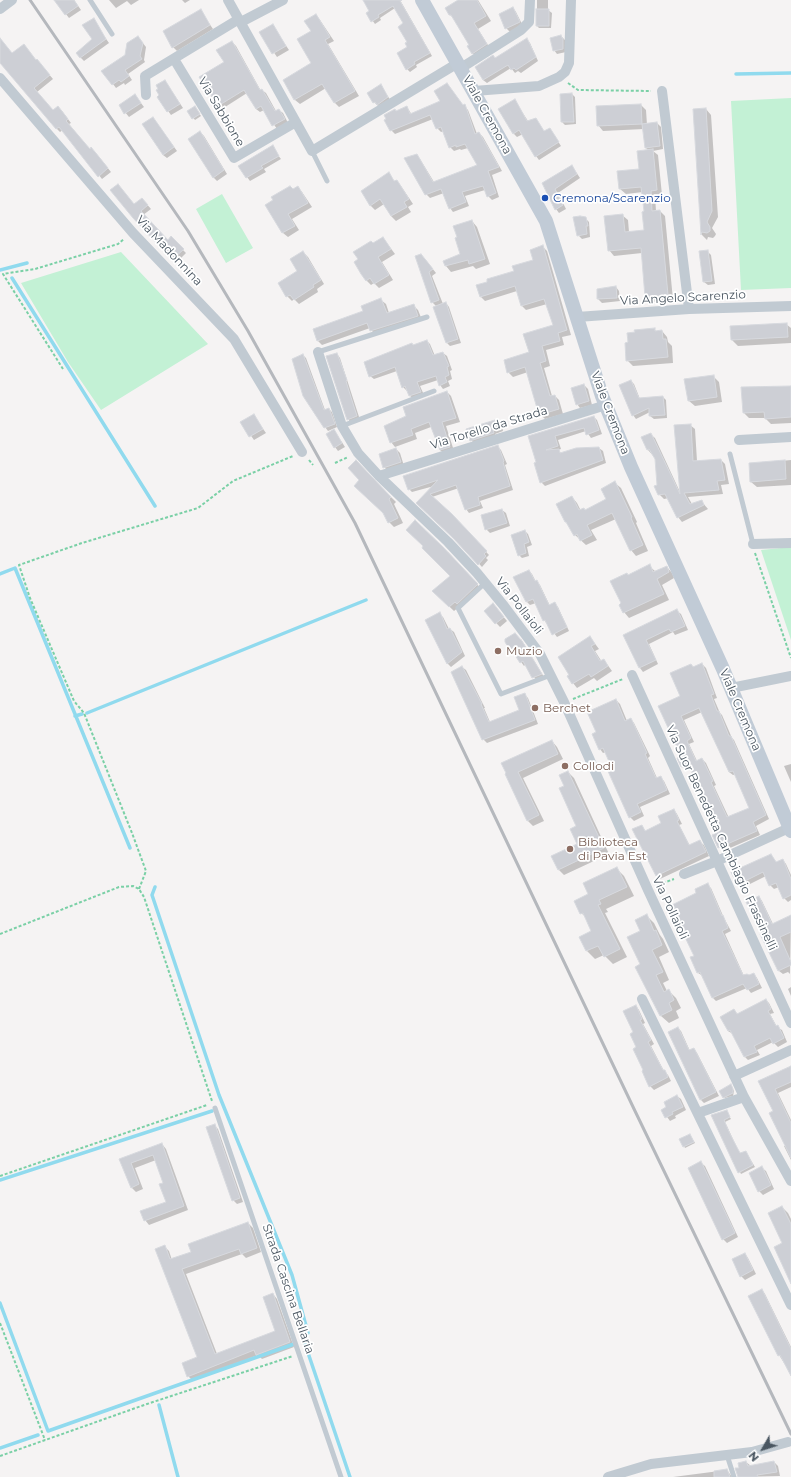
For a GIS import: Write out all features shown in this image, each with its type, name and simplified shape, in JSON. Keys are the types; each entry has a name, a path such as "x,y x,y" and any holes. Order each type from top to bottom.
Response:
{"main road":[{"name":"Viale Cremona","path":"424,1 546,221 606,405 631,467 731,688 790,830"}],"street":[{"path":"0,9 12,0"},
{"path":"228,0 312,151 521,30 529,22 530,0"},
{"path":"146,95 146,76 240,20 283,0"},
{"path":"474,91 539,86 559,77 565,72 569,63 571,0"},
{"name":"Via Sabbione","path":"174,59 234,158 296,122"},
{"name":"Via Madonnina","path":"0,78 133,232 234,339 302,452"},
{"path":"662,91 689,309"},
{"name":"Via Angelo Scarenzio","path":"577,317 689,309 791,306"},
{"name":"Via Pollaioli","path":"318,352 342,426 358,453 379,476 448,542 504,606 540,654 564,702 648,890 734,1076 791,1182"},
{"name":"Via Torello da Strada","path":"379,476 606,405"},
{"path":"739,440 791,437"},
{"path":"753,544 791,543"},
{"name":"Via Suor Benedetta Cambiagio Frassinelli","path":"632,675 717,861 789,1011 791,1022"},
{"path":"731,688 791,676"},
{"path":"684,874 790,830"},
{"path":"642,999 791,1305"},
{"path":"734,1076 791,1050"},
{"path":"698,1113 744,1097"},
{"path":"608,1477 651,1464 752,1452 788,1442"}],"lane":[{"path":"90,0 112,34"},
{"path":"312,151 327,180"},
{"name":"Via Pollaioli","path":"318,352 427,317"},
{"path":"342,426 434,391"},
{"path":"730,454 753,544"},
{"path":"485,583 458,608 501,694 551,675"},
{"name":"Strada Cascina Bellaria","path":"215,1108 341,1477"},
{"path":"727,1455 734,1477"}],"path":[{"path":"559,77 578,90 662,91"},
{"path":"63,369 3,274 35,269 118,244 133,232"},
{"path":"139,888 146,871 132,832 84,713 74,701 33,605 19,565 82,543 198,508 233,480 302,452"},
{"path":"335,463 358,453"},
{"path":"753,544 791,658"},
{"path":"564,702 632,675"},
{"path":"648,890 684,874"},
{"path":"0,934 119,887 133,886 139,888 144,897 212,1103 0,1176"},
{"path":"0,1323 45,1440"},
{"path":"0,1456 147,1404 300,1354"}],"green space":[{"path":"791,98 791,288 741,290 731,101"},
{"path":"222,194 253,248 226,263 196,209"},
{"path":"121,252 208,344 101,410 68,362 21,283"},
{"path":"791,547 791,640 761,550"}],"building":[{"path":"54,0 74,0 78,6 65,15"},
{"path":"363,0 402,0 400,1 430,53 414,62 415,64 406,70 397,53 407,47 405,43 407,42 398,27 403,23 393,6 378,15 379,17 371,22 366,13 369,11"},
{"path":"458,0 477,0 486,16 474,23 487,44 472,54 467,46 469,45 451,15 449,15 445,8"},
{"path":"513,7 520,22 505,29 499,14"},
{"path":"201,9 210,25 172,48 163,31"},
{"path":"536,9 549,9 549,26 536,26"},
{"path":"316,14 330,37 325,40 355,91 334,103 322,84 294,100 283,80 311,63 297,39 311,31 304,21"},
{"path":"94,18 106,39 80,58 76,53 92,39 82,25"},
{"path":"273,24 286,46 272,54 259,32"},
{"path":"561,35 563,38 563,49 553,51 550,38"},
{"path":"138,36 143,43 140,56 142,59 125,70 129,76 121,82 119,80 112,85 101,71 125,55 127,43"},
{"path":"0,38 12,53 24,44 50,75 34,88 53,110 58,106 68,119 66,121 90,149 91,147 108,168 98,177 59,127 56,129 0,63"},
{"path":"527,38 536,57 516,70 514,68 511,70 508,65 483,80 475,67 493,55 495,58"},
{"path":"232,41 260,90 262,89 275,111 279,109 285,119 272,126 261,106 256,109 244,90 218,106 199,77 224,62 216,50"},
{"path":"165,80 180,104 167,112 157,97 159,95 156,90 158,89 156,85"},
{"path":"447,83 463,105 465,104 475,134 479,132 499,167 488,171 496,193 487,197 483,186 462,192 466,202 449,209 441,189 425,195 404,158 417,154 433,182 477,165 465,144 456,147 456,145 449,148 441,127 436,129 430,115 390,131 384,120 386,119 384,115 395,109 396,111 407,106 410,114 440,101 434,91"},
{"path":"381,84 388,97 377,105 375,102 373,103 367,93"},
{"path":"572,93 574,122 561,122 560,94"},
{"path":"135,94 141,103 124,114 119,105"},
{"path":"515,99 527,121 536,118 544,131 550,128 559,142 535,157 519,130 513,134 498,109"},
{"path":"641,104 642,124 597,126 596,106"},
{"path":"195,106 200,114 192,119 187,111"},
{"path":"706,108 712,211 707,222 710,227 710,231 707,233 702,232 701,235 693,109"},
{"path":"153,117 174,147 163,155 142,124"},
{"path":"657,122 660,146 645,148 642,124"},
{"path":"200,131 224,170 213,178 188,139"},
{"path":"273,145 279,156 261,166 263,168 246,178 238,166"},
{"path":"653,149 657,190 651,191 652,211 660,210 668,295 645,297 641,248 608,251 604,216 623,214 625,232 644,230 642,212 644,211 641,187 619,189 617,171 639,169 637,151"},
{"path":"572,165 577,174 555,189 563,205 555,210 542,183"},
{"path":"389,172 394,181 397,180 409,199 404,202 407,207 391,216 380,199 370,206 361,191"},
{"path":"118,184 134,204 142,198 148,205 141,211 168,240 171,236 184,249 172,260 133,218 110,190"},
{"path":"290,186 293,189 298,186 308,203 288,214 295,226 282,233 265,205 273,200 271,197"},
{"path":"573,217 586,217 588,226 586,226 587,234 577,236"},
{"path":"472,220 485,259 469,264 468,260 445,266 443,261 460,254 455,238 457,237 453,226"},
{"path":"383,237 391,249 378,257 389,275 374,284 370,278 366,281 361,274 354,262 358,259 353,252 371,241 373,243"},
{"path":"543,245 567,330 558,333 560,341 542,346 546,361 540,363 550,396 555,395 559,409 539,415 525,367 507,373 504,360 529,352 523,334 553,325 544,299 521,306 515,286 480,297 476,285 487,282 487,279 514,271 512,266 533,260 530,250"},
{"path":"708,250 712,281 703,282 699,251"},
{"path":"303,251 321,280 313,285 314,287 294,300 290,295 286,297 278,283 297,271 290,259"},
{"path":"421,254 433,269 429,272 439,300 431,303 415,256"},
{"path":"616,286 617,298 597,299 597,289"},
{"path":"381,298 387,313 414,304 418,316 370,331 367,323 317,341 313,329 363,311 361,306"},
{"path":"446,302 458,339 446,343 433,307"},
{"path":"787,323 788,337 731,340 730,326"},
{"path":"655,328 655,331 662,330 663,339 666,339 668,357 626,361 625,343 628,342 627,333 635,332 634,330"},
{"path":"427,340 433,355 443,352 449,366 447,367 449,375 445,377 447,382 439,386 436,376 417,382 421,392 409,396 405,386 402,388 395,367 369,377 364,362 412,343 413,345"},
{"path":"337,353 347,380 346,381 357,416 347,420 326,356"},
{"path":"303,354 324,410 329,408 335,424 324,428 303,396 292,359"},
{"path":"714,375 717,397 688,401 684,379"},
{"path":"631,380 639,398 663,396 665,415 649,416 649,408 632,416 619,385"},
{"path":"584,384 589,401 576,405 571,388"},
{"path":"791,386 791,417 765,419 764,412 743,413 741,387"},
{"path":"447,391 456,418 442,422 450,447 440,450 429,422 411,429 413,435 390,443 384,426 406,416 403,407"},
{"path":"254,414 263,429 249,437 240,422"},
{"path":"594,416 599,430 586,435 584,428 555,436 558,446 546,450 559,449 560,453 576,448 599,447 603,460 540,483 534,463 536,462 528,436"},
{"path":"498,419 501,428 493,430 494,433 470,441 466,429"},
{"path":"691,424 693,461 721,459 725,480 717,481 719,490 684,493 690,504 702,500 704,505 677,518 665,494 658,495 654,486 657,485 655,459 649,449 647,450 641,437 651,433 680,494 674,425"},
{"path":"334,429 342,443 334,448 326,434"},
{"path":"498,445 504,461 503,462 510,486 478,497 480,505 465,510 456,485 430,494 452,514 487,551 484,554 486,556 478,565 453,538 416,503 438,480 408,490 403,476"},
{"path":"396,448 401,462 383,468 379,454"},
{"path":"356,460 391,497 389,499 398,518 388,523 383,513 354,486 359,480 348,468"},
{"path":"785,460 786,479 750,482 749,463"},
{"path":"615,481 643,545 630,551 612,513 587,525 592,535 580,541 577,534 574,536 556,504 572,496 579,510 584,508 585,510 606,499 601,489"},
{"path":"502,509 507,523 485,530 481,515"},
{"path":"415,520 478,584 457,604 455,602 449,607 432,591 450,576 422,548 423,546 406,530"},
{"path":"525,530 529,542 524,544 526,553 518,556 511,535"},
{"path":"650,564 653,572 667,566 669,572 657,579 664,594 623,613 619,605 621,603 610,581 627,573 628,575"},
{"path":"529,570 535,581 537,580 549,605 555,602 567,627 552,635 545,620 543,621 533,599 526,602 513,577"},
{"path":"493,603 504,617 495,624 484,611"},
{"path":"677,609 685,626 671,632 669,629 646,640 656,660 639,668 623,635"},
{"path":"440,612 447,629 450,628 462,652 447,664 425,620"},
{"path":"515,633 522,641 542,674 532,678 523,661 520,663 511,649 510,650 505,642 505,639"},
{"path":"590,636 595,644 591,646 600,661 604,659 608,666 591,677 589,674 572,684 567,676 569,675 558,657"},
{"path":"702,663 714,694 711,695 717,711 719,711 729,736 731,736 766,815 753,822 757,831 718,848 712,835 719,832 710,814 708,815 702,801 702,797 704,796 688,765 681,767 677,758 681,756 658,706 680,696 670,673 691,664 693,667","holes":["699,708 729,772 733,771 749,808 727,817 702,758 696,761 687,741 691,738 681,716"]},
{"path":"462,666 482,704 489,722 519,710 514,697 525,693 535,720 482,740 451,672"},
{"path":"616,699 625,721 631,718 647,753 645,754 656,778 661,776 667,790 637,804 641,812 629,818 607,769 611,766 603,748 599,750 592,734 596,732 587,712"},
{"path":"552,740 558,754 518,772 539,815 527,821 501,763"},
{"path":"568,771 604,848 558,870 551,856 577,844 570,829 576,826 559,788 564,786 559,775"},
{"path":"674,809 679,820 677,821 689,845 700,840 706,852 656,876 632,829 642,825 645,831 661,823 658,816"},
{"path":"771,854 776,862 783,859 791,879 791,895 783,899 776,883 769,886 763,872 737,885 731,872"},
{"path":"617,867 627,887 599,900 601,904 598,905 620,949 604,957 598,946 586,951 579,937 591,931 583,913 580,914 574,901 588,894 583,883"},
{"path":"708,883 728,928 722,931 743,975 754,973 759,984 747,990 743,984 712,998 700,972 697,973 690,957 694,956 670,906 696,893 695,889"},
{"path":"759,896 772,924 791,915 791,932 780,937 791,965 778,971 760,934 762,933 746,902"},
{"path":"647,914 662,945 652,950 663,972 656,975 664,992 669,989 674,1000 669,1003 672,1010 660,1016 635,967 640,964 627,937 640,931 635,920"},
{"path":"766,999 771,1009 768,1011 776,1026 778,1025 784,1038 773,1044 770,1038 754,1046 757,1052 744,1057 730,1030 728,1031 720,1017 734,1009 737,1014"},
{"path":"636,1005 642,1019 640,1020 651,1040 648,1042 668,1077 649,1087 633,1049 636,1047 630,1034 633,1032 623,1011"},
{"path":"678,1027 689,1050 694,1048 716,1092 700,1100 668,1032"},
{"path":"791,1066 791,1082 775,1089 791,1123 791,1158 769,1113 773,1111 758,1081"},
{"path":"731,1084 733,1093 723,1098 719,1091"},
{"path":"677,1095 683,1107 672,1112 673,1114 665,1118 661,1110 666,1107 664,1102"},
{"path":"727,1110 730,1117 724,1120 730,1134 740,1153 746,1151 753,1165 738,1173 711,1115"},
{"path":"215,1124 240,1198 232,1201 206,1127"},
{"path":"690,1134 694,1142 683,1147 679,1139"},
{"path":"162,1143 184,1206 144,1221 140,1211 166,1202 159,1184 163,1183 153,1155 131,1163 139,1184 131,1188 119,1159"},
{"path":"701,1161 735,1233 722,1240 688,1168"},
{"path":"762,1166 771,1185 758,1192 749,1173"},
{"path":"782,1206 791,1224 791,1284 774,1247 782,1243 768,1213"},
{"path":"248,1222 257,1248 241,1254 239,1249 182,1269 215,1354 275,1331 263,1297 273,1293 290,1342 256,1355 254,1350 187,1377 182,1363 197,1357 155,1249 165,1245 170,1259 191,1252 188,1244"},
{"path":"745,1253 753,1270 740,1277 732,1259"},
{"path":"762,1289 791,1349 791,1376 780,1355 778,1356 748,1296"},
{"path":"746,1461 748,1466 774,1461 777,1472 757,1475 758,1477 738,1477 735,1468 739,1468 738,1463"},
{"path":"727,1469 730,1477 714,1477 714,1471"}],"waterway":[{"path":"736,74 791,73"},
{"path":"0,270 27,263"},
{"path":"12,278 155,506"},
{"path":"0,574 15,568 130,848"},
{"path":"87,713 366,600"},
{"path":"75,716 82,714"},
{"path":"155,887 152,895 219,1095 292,1275 308,1333 303,1338 350,1477"},
{"path":"0,1180 212,1111"},
{"path":"0,1303 48,1431 294,1344"},
{"path":"159,1405 178,1477"},
{"path":"0,1448 38,1435"}],"railway":[{"path":"30,0 188,231 248,331 355,523 635,1111 791,1434"}],"place":[{"name":"Cremona/Scarenzio","path":"545,198"},
{"name":"Muzio","path":"498,651"},
{"name":"Berchet","path":"535,708"},
{"name":"Collodi","path":"565,766"},
{"name":"Biblioteca di Pavia Est","path":"570,849"}]}
